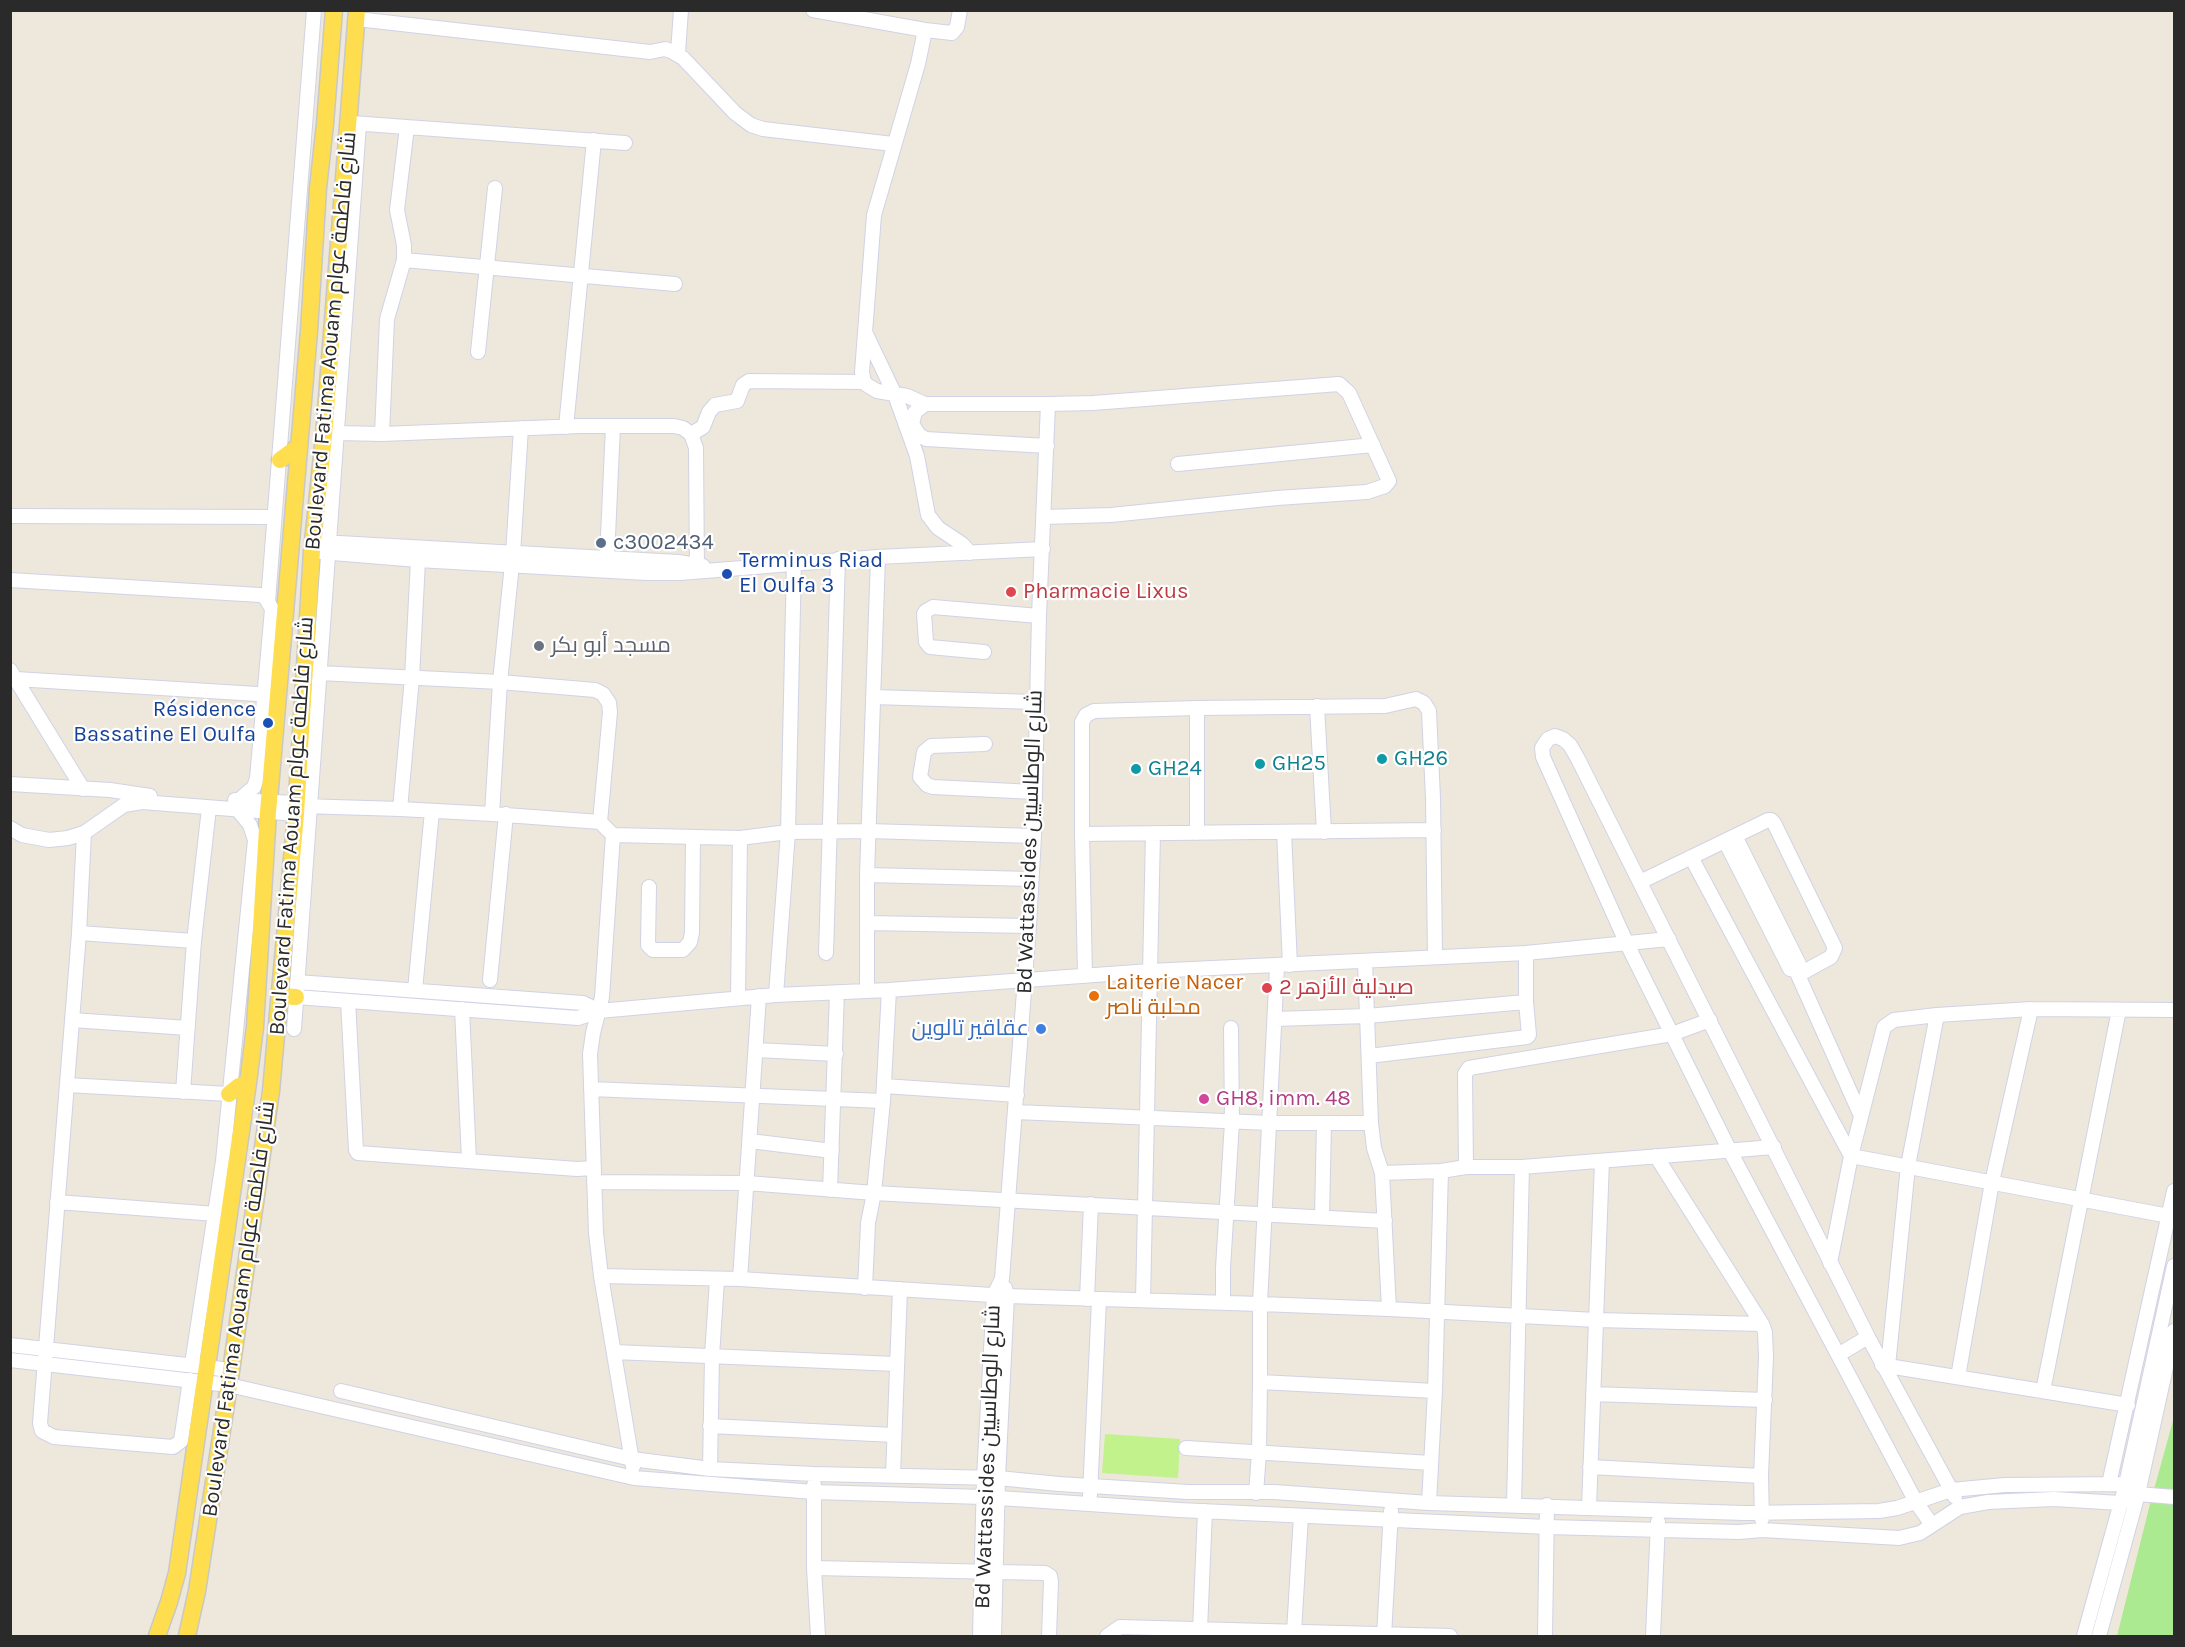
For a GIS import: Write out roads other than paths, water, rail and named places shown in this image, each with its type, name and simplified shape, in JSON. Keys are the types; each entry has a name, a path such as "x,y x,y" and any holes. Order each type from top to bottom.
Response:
{"main road":[{"name":"Boulevard Fatima Aouam شارع فاطمة عوام","path":"157,1636 177,1573 198,1373 213,1320 255,1027 269,807 271,695 299,446 317,197 334,10"},
{"name":"Boulevard Fatima Aouam شارع فاطمة عوام","path":"187,1636 196,1600 271,1091 291,992 299,807 354,124 357,15"},
{"path":"280,460 299,446"},
{"path":"230,1094 239,1086 248,1083"},
{"path":"201,1307 213,1320"}],"street":[{"path":"268,601 314,10"},
{"path":"678,53 681,10"},
{"path":"813,10 875,16 925,30 952,33 957,27 960,10"},
{"path":"357,15 650,52 665,50 678,53 735,113 751,125 764,129 893,144"},
{"path":"864,382 862,372 864,330 874,215 918,64 925,30"},
{"path":"299,807 320,673 321,547 337,433 354,124 625,143"},
{"path":"382,434 387,319 404,260 404,245 397,210 407,127"},
{"path":"566,427 594,140"},
{"path":"478,352 495,188"},
{"path":"404,260 675,284"},
{"path":"864,330 895,395 917,456 928,515 938,528 962,544 970,553"},
{"path":"691,434 703,427 709,412 715,405 737,400 743,385 749,381 864,382 877,391 907,396 925,404 1093,403 1334,383 1343,386 1349,393 1389,481 1378,490 1111,515 1044,516"},
{"path":"925,404 915,412 912,424 919,435 926,440 1047,446"},
{"name":"Bd Wattassides شارع الوطاسيين","path":"993,1636 984,1497 991,1478 1002,1279 1029,926 1048,404"},
{"path":"337,433 382,434 613,426 683,428 691,434 696,448 697,568"},
{"path":"607,558 613,426"},
{"path":"490,980 499,814 500,682 512,559 521,428"},
{"path":"1178,464 1373,445"},
{"path":"10,516 274,517"},
{"path":"321,547 512,559 646,573 697,568"},
{"path":"321,547 418,561 607,558 714,569 794,562 1042,549"},
{"path":"867,991 867,875 878,557"},
{"path":"826,953 832,832 838,560"},
{"path":"400,809 412,678 418,561"},
{"path":"776,994 788,832 794,562"},
{"path":"10,580 260,595 268,601 272,609 271,695 257,778 254,788 239,805 209,808 133,803 124,805 104,817 84,833 49,840 22,835 10,828"},
{"path":"984,652 933,648 927,645 924,614 926,611 933,607 1039,616"},
{"path":"320,673 500,682 595,690 607,698 610,712 600,822"},
{"path":"13,674 271,695"},
{"path":"13,674 83,789"},
{"path":"873,697 1036,702"},
{"path":"1085,976 1082,722 1086,715 1094,711 1385,706 1416,699 1426,705 1429,711 1434,830 1435,956"},
{"path":"1317,706 1324,832"},
{"path":"1197,708 1197,833"},
{"path":"1932,1525 1916,1502 1730,1151 1627,944 1543,757 1542,748 1548,739 1555,736 1570,745 1830,1263 1960,1507"},
{"path":"985,744 934,745 927,748 921,763 920,777 927,785 933,786 1034,792"},
{"path":"10,784 269,807 400,809 499,814 600,822 608,828 613,835 602,997 590,1054 596,1233 634,1478"},
{"path":"84,833 79,933 40,1424 42,1431 54,1437 170,1448 177,1446 181,1441 198,1373 201,1307 223,1161 255,840 239,805"},
{"path":"183,1092 194,941 209,808"},
{"path":"416,990 432,811"},
{"path":"1640,882 1768,820 1774,823 1835,948 1830,957 1797,972"},
{"path":"1082,834 1434,830"},
{"path":"613,835 740,838 788,832 870,831 1034,836"},
{"path":"1256,1493 1259,1453 1260,1304 1269,1123 1275,1019 1283,966 1284,832"},
{"path":"1143,1300 1153,833"},
{"path":"649,887 648,945 653,950 683,950 687,947 692,933 693,838"},
{"path":"738,998 740,838"},
{"path":"1730,838 1790,969 1797,972 1862,1116"},
{"path":"1691,857 1851,1156"},
{"path":"867,875 1031,879"},
{"path":"867,922 1029,926"},
{"path":"79,933 194,941"},
{"path":"291,992 348,1001 578,1018 599,1011 776,994 890,990 1150,971 1526,953 1669,939"},
{"path":"1369,1056 1526,1038 1529,1035 1526,953"},
{"path":"1365,961 1371,1123 1374,1148 1382,1173 1389,1309"},
{"path":"291,992 416,990 583,1003 599,1011"},
{"path":"865,1288 868,1223 874,1193 883,1101 890,990"},
{"path":"291,992 294,1029"},
{"path":"830,1190 837,992"},
{"path":"740,1279 759,996"},
{"path":"348,1001 356,1150 361,1153 577,1169 594,1175 1385,1221"},
{"path":"1275,1019 1367,1016 1526,1002"},
{"path":"462,1009 469,1160"},
{"path":"1830,1263 1851,1156 1887,1024 1894,1020 1937,1015 2031,1009 2175,1010"},
{"path":"1958,1377 1992,1182 2031,1009"},
{"path":"2043,1391 2119,1010"},
{"path":"1885,1365 1908,1166 1937,1015"},
{"path":"72,1020 188,1028"},
{"path":"1466,1167 1465,1074 1469,1068 1672,1034 1710,1020"},
{"path":"1223,1303 1232,1122 1231,1028"},
{"path":"756,1050 836,1054"},
{"path":"67,1085 230,1094"},
{"path":"884,1086 1017,1095"},
{"path":"591,1089 883,1101"},
{"path":"1016,1112 1232,1122 1371,1123"},
{"path":"1322,1217 1324,1123"},
{"path":"750,1141 832,1151"},
{"path":"1382,1173 1441,1171 1466,1167 1522,1167 1774,1148"},
{"path":"1656,1156 1762,1324 1766,1339 1761,1476 1762,1530"},
{"path":"1851,1156 2169,1216"},
{"path":"1589,1508 1602,1161"},
{"path":"1514,1505 1522,1167"},
{"path":"1429,1503 1435,1391 1441,1171"},
{"path":"2109,1484 2175,1191"},
{"path":"57,1202 216,1214"},
{"path":"1090,1204 1093,1299 1090,1504"},
{"path":"2084,1636 2126,1484 2175,1266"},
{"path":"602,1276 740,1279 1001,1295 1389,1309 1596,1320 1762,1324"},
{"path":"710,1469 712,1356 717,1280"},
{"path":"893,1475 900,1289"},
{"path":"2099,1636 2138,1494 2175,1331"},
{"path":"1838,1356 1868,1337"},
{"path":"10,1345 47,1348 230,1377 448,1435 634,1478 814,1492 984,1497 1205,1511 1547,1527 1739,1532 1762,1530 1899,1538 1920,1533 1960,1507 1988,1502 2074,1499 2120,1503 2138,1494 2175,1497"},
{"path":"614,1352 896,1364"},
{"path":"10,1360 198,1373"},
{"path":"1885,1365 2128,1405"},
{"path":"1260,1382 1435,1391"},
{"path":"341,1391 632,1459 710,1469 991,1478 1188,1492 1295,1493 1429,1503 1744,1513 1879,1511 1951,1490 2005,1485 2126,1484 2138,1494"},
{"path":"1593,1394 1765,1400"},
{"path":"448,1435 451,1417"},
{"path":"710,1426 894,1435"},
{"path":"1186,1448 1431,1463"},
{"path":"1590,1467 1761,1476"},
{"path":"814,1474 814,1568 818,1636"},
{"name":"Bd Wattassides شارع الوطاسيين","path":"980,1636 999,1498 991,1478"},
{"path":"1384,1635 1391,1500"},
{"path":"1545,1636 1547,1506"},
{"path":"1200,1630 1205,1511"},
{"path":"1653,1636 1658,1511"},
{"path":"1294,1632 1301,1516"},
{"path":"814,1568 1045,1573 1050,1576 1048,1636"},
{"path":"1107,1636 1120,1627 1200,1630 1228,1634 1294,1632 1450,1636"}],"place":[{"name":"c3002434","path":"601,543"},
{"name":"Terminus Riad El Oulfa 3","path":"727,574"},
{"name":"Pharmacie Lixus","path":"1011,592"},
{"name":"مسجد أبو بكر","path":"539,646"},
{"name":"Résidence Bassatine El Oulfa","path":"268,723"},
{"name":"GH26","path":"1382,759"},
{"name":"GH25","path":"1260,764"},
{"name":"GH24","path":"1136,769"},
{"name":"صيدلية الأزهر 2","path":"1267,988"},
{"name":"Laiterie Nacer محلبة ناصر","path":"1094,996"},
{"name":"عقاقير تالوين","path":"1041,1029"},
{"name":"GH8, imm. 48","path":"1204,1099"}]}
